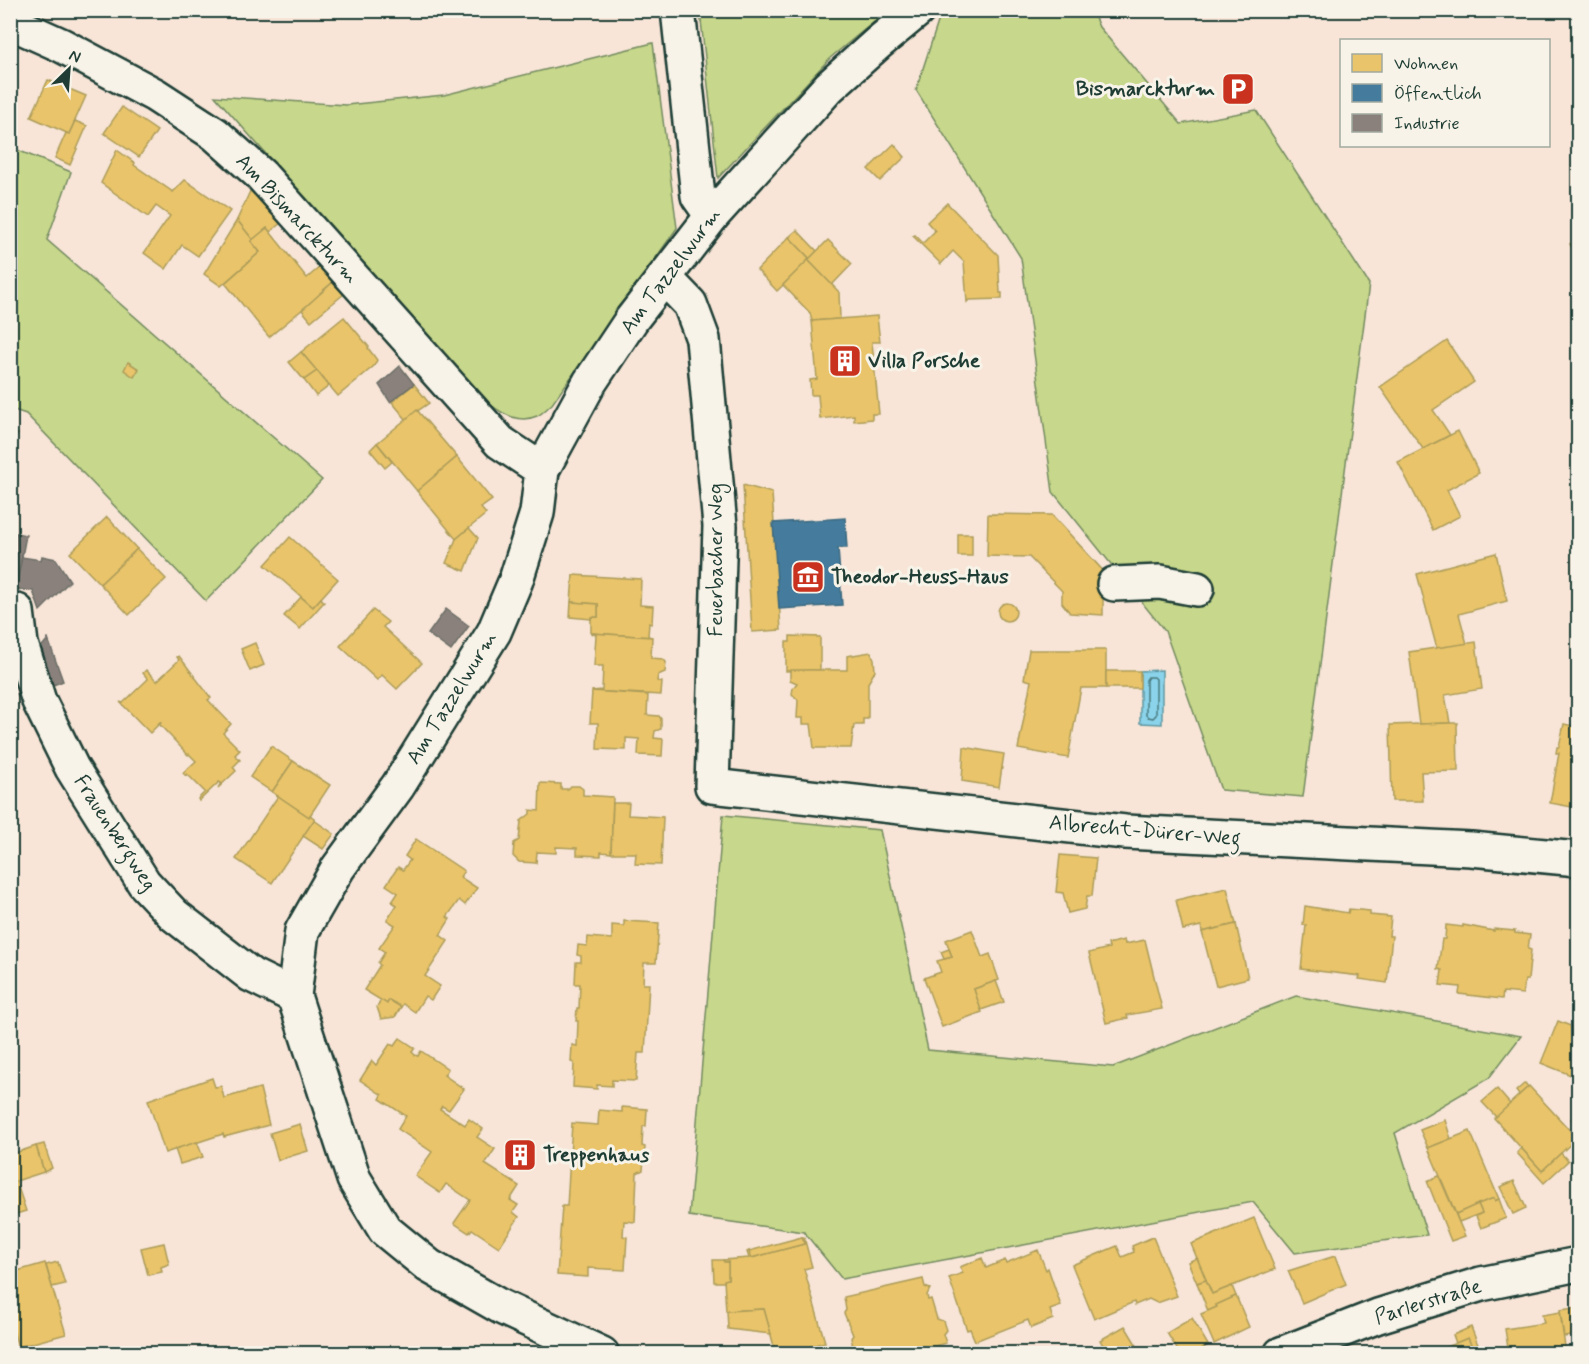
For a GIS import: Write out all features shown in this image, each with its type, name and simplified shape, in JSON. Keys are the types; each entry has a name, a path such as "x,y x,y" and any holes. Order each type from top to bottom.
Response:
{"street":[{"path":"678,10 698,196 712,216"},
{"name":"Am Tazzelwurm","path":"602,1353 501,1306 429,1266 385,1230 354,1179 294,996 302,931 338,868 398,786 494,632 516,580 537,513 542,470 590,382 632,320 712,216 829,87 918,10"},
{"name":"Am Bismarckturm","path":"10,22 61,45 155,95 215,134 261,175 500,442 542,470"},
{"name":"Feuerbacher Weg","path":"664,277 690,304 703,339 720,526 712,786"},
{"path":"1114,584 1160,582 1197,589"},
{"name":"Frauenbergweg","path":"17,611 21,644 39,701 72,768 144,883 174,915 251,975 294,996"},
{"name":"Albrecht-Dürer-Weg","path":"712,786 1125,832 1471,849 1578,859"},
{"name":"Parlerstraße","path":"1281,1353 1378,1316 1481,1284 1578,1264"}],"green space":[{"path":"700,10 887,11 830,58 718,178"},
{"path":"949,11 1092,11 1099,27 1181,124 1256,110 1369,284 1303,797 1221,790 1165,631 1053,492 1021,258 916,90 940,16"},
{"path":"653,43 677,228 552,404 539,415 527,419 517,418 499,410 468,384 215,96 346,105 444,95"},
{"path":"10,147 71,172 47,240 322,480 206,601 26,414 11,409"},
{"path":"723,815 880,830 928,1050 1113,1067 1296,996 1521,1036 1489,1078 1395,1133 1427,1235 1295,1253 1253,1202 842,1279 804,1232 689,1216"}],"water":[{"path":"1162,670 1162,724 1140,723 1140,671"}],"building: Wohnen":[{"path":"48,80 86,96 69,134 31,117"},
{"path":"122,107 157,131 139,157 104,133"},
{"path":"75,121 87,126 70,165 55,158 66,133 69,134"},
{"path":"894,144 905,157 880,181 868,169"},
{"path":"117,150 135,163 134,165 173,192 185,180 230,211 198,256 182,245 166,269 144,253 170,216 156,206 148,217 101,183"},
{"path":"251,189 282,222 270,232 267,228 253,240 237,220"},
{"path":"947,203 998,255 1002,299 969,300 967,302 964,262 953,251 941,264 913,236 915,235 923,243 935,231 927,222"},
{"path":"237,220 260,252 221,286 204,274"},
{"path":"267,228 307,278 321,266 333,282 269,337 225,283 260,252 251,241"},
{"path":"797,230 817,251 810,259 789,237"},
{"path":"789,237 810,259 777,291 757,270"},
{"path":"1578,239 1578,258 1570,244"},
{"path":"828,240 852,264 832,285 808,260"},
{"path":"808,260 839,292 840,319 812,321 810,313 783,285"},
{"path":"333,282 344,294 311,321 302,310"},
{"name":"Villa Porsche","path":"877,316 880,342 872,342 879,414 872,414 872,419 854,421 854,415 820,419 818,395 811,395 810,380 817,379 812,321"},
{"path":"344,317 377,360 374,366 338,396 301,352"},
{"path":"1447,341 1474,382 1433,410 1450,435 1423,449 1380,387"},
{"path":"301,352 317,371 304,380 289,362"},
{"path":"128,362 139,369 134,377 124,370"},
{"path":"317,371 329,386 316,396 304,380"},
{"path":"414,384 429,403 406,419 392,402"},
{"path":"417,410 457,457 417,491 377,443"},
{"path":"10,430 18,434 10,447"},
{"path":"1458,431 1479,473 1447,490 1460,516 1433,530 1398,462"},
{"path":"377,443 392,462 385,468 370,450"},
{"path":"457,457 492,500 481,508 486,514 456,539 417,491"},
{"path":"743,485 772,493 781,630 752,632"},
{"path":"988,514 1052,515 1107,575 1103,583 1103,615 1070,613 1062,603 1062,591 1029,557 987,556"},
{"path":"107,517 137,549 100,584 70,553"},
{"path":"469,528 478,538 465,571 446,563 456,539"},
{"path":"958,534 972,534 972,556 958,556"},
{"path":"290,537 338,579 313,607 265,565"},
{"path":"137,549 166,579 129,615 100,584"},
{"path":"1496,553 1507,601 1459,614 1467,644 1437,649 1417,574"},
{"path":"573,575 641,579 640,605 653,606 652,624 649,623 648,636 652,637 591,633 591,617 598,617 598,604 571,602"},
{"path":"301,597 313,607 321,598 324,602 300,629 284,616"},
{"path":"571,602 598,604 598,617 591,617 591,619 570,617"},
{"path":"1007,603 1013,606 1016,612 1013,618 1007,621 1001,618 998,612 1001,606"},
{"path":"373,610 388,622 383,627 422,663 397,689 382,675 377,680 340,646"},
{"path":"591,633 652,637 651,658 663,659 666,662 665,672 658,675 657,681 662,682 661,695 592,691 602,690 603,666 594,666 596,635"},
{"path":"790,636 820,637 820,670 786,671 786,642 790,642"},
{"path":"1476,642 1482,689 1445,695 1450,723 1419,724 1409,652"},
{"path":"255,643 264,665 250,671 241,649"},
{"path":"1029,650 1106,650 1106,688 1081,688 1068,758 1018,749 1031,681 1024,679"},
{"path":"871,652 875,671 868,683 868,719 863,719 863,725 854,725 851,748 814,748 811,724 803,724 803,718 797,718 798,700 792,694 797,683 790,680 790,670 847,670 847,656"},
{"path":"179,656 211,698 208,700 231,724 223,733 240,750 235,755 240,760 233,767 236,771 218,788 221,783 219,782 199,801 198,799 205,792 187,774 186,776 183,773 196,761 160,725 161,722 150,733 120,702 123,703 148,679 143,673 146,670 157,681 179,660 177,657"},
{"path":"1106,671 1140,671 1140,688 1106,688"},
{"path":"592,691 648,695 647,715 659,716 661,719 661,729 655,731 654,738 663,739 662,756 638,755 639,739 626,738 626,750 597,749 598,723 590,723"},
{"path":"1458,723 1458,771 1421,772 1423,801 1392,801 1390,725"},
{"path":"1564,724 1578,727 1578,808 1550,803 1559,753 1556,753 1557,747 1559,747"},
{"path":"271,746 293,761 272,792 250,777"},
{"path":"964,747 1004,754 999,787 962,781"},
{"path":"293,761 330,785 309,817 272,792"},
{"path":"540,783 561,784 561,789 579,786 583,789 583,795 613,797 611,853 601,852 601,856 577,855 577,848 556,847 556,853 537,852 536,863 519,862 513,856 514,843 519,840 521,821 530,814 530,810 539,811"},
{"path":"278,796 315,819 272,883 236,859"},
{"path":"613,803 629,803 628,815 663,817 661,865 635,864 636,853 611,853"},
{"path":"314,820 334,834 323,849 303,836"},
{"path":"416,839 464,871 460,877 477,888 465,905 459,900 447,917 450,919 440,935 448,941 425,976 440,986 431,1000 425,996 415,1012 403,1004 401,1007 389,1000 387,1004 364,990 380,965 378,963 385,952 379,948 395,925 387,920 397,905 392,902 398,893 386,885 398,867 403,870 410,860 405,856"},
{"path":"1060,855 1096,858 1092,896 1087,896 1085,909 1068,913 1063,893 1056,892"},
{"path":"1227,888 1236,924 1202,932 1201,926 1183,930 1176,900"},
{"path":"1305,906 1348,913 1349,909 1370,911 1370,915 1391,917 1389,936 1392,936 1387,983 1359,979 1360,976 1301,969 1306,925 1303,925"},
{"path":"624,921 659,923 656,963 644,963 643,984 649,984 645,1053 638,1053 636,1081 612,1080 612,1086 597,1085 597,1089 573,1087 572,1045 577,1046 578,1021 576,1021 580,984 575,984 576,962 581,962 581,956 577,955 578,945 587,946 588,937 612,939 612,925 624,926"},
{"path":"1236,924 1248,978 1216,986 1202,932"},
{"path":"1446,925 1463,927 1463,925 1494,931 1494,929 1515,931 1515,933 1530,935 1528,980 1525,980 1523,994 1503,992 1502,999 1459,994 1460,987 1440,985 1442,970 1438,969"},
{"path":"972,930 982,957 990,954 999,980 974,989 982,1012 942,1027 924,978 941,972 937,961 952,957 946,940"},
{"path":"1124,940 1125,944 1145,940 1162,1009 1127,1015 1128,1018 1106,1023 1089,953 1109,948 1108,944"},
{"path":"949,949 952,957 944,959 941,952"},
{"path":"996,981 1004,1002 981,1010 974,989"},
{"path":"381,1000 387,1004 389,1000 401,1007 395,1017 381,1019 377,1007"},
{"path":"1558,1021 1578,1029 1578,1078 1541,1063"},
{"path":"400,1038 415,1048 412,1052 415,1055 418,1056 421,1051 448,1069 444,1075 464,1089 449,1110 442,1106 440,1109 465,1125 469,1119 483,1129 477,1137 495,1149 485,1164 519,1186 510,1200 518,1205 513,1212 519,1217 499,1247 472,1229 469,1233 454,1223 470,1200 446,1184 440,1193 415,1176 432,1152 398,1129 406,1116 380,1099 382,1095 360,1080 372,1061 376,1065 390,1044 394,1046"},
{"path":"212,1078 215,1087 221,1086 224,1098 260,1088 269,1125 224,1137 223,1134 165,1153 148,1100"},
{"path":"1525,1083 1528,1087 1519,1095 1516,1091"},
{"path":"1529,1086 1577,1138 1542,1171 1494,1118"},
{"path":"1497,1089 1510,1104 1496,1117 1482,1102"},
{"path":"622,1107 647,1109 646,1126 643,1126 642,1146 645,1147 643,1170 637,1173 635,1222 624,1221 623,1236 627,1237 625,1270 588,1268 588,1277 557,1275 562,1206 567,1206 572,1123 598,1125 599,1110 622,1112"},
{"path":"1578,1112 1578,1128 1571,1119"},
{"path":"1445,1120 1451,1139 1428,1148 1420,1130"},
{"path":"300,1124 308,1151 278,1160 270,1133"},
{"path":"1470,1131 1499,1199 1495,1201 1494,1198 1456,1214 1428,1148"},
{"path":"197,1142 203,1157 180,1164 175,1149"},
{"path":"44,1144 52,1168 44,1172 36,1146"},
{"name":"Treppenhaus","path":"516,1144 532,1154 524,1167 508,1156"},
{"path":"10,1145 15,1153 36,1146 44,1172 16,1181 26,1211 10,1216"},
{"path":"1521,1148 1542,1171 1561,1153 1568,1161 1544,1183 1517,1153"},
{"path":"1439,1176 1465,1236 1451,1241 1427,1181"},
{"path":"1514,1181 1526,1208 1513,1214 1500,1187"},
{"path":"1494,1198 1495,1201 1499,1199 1506,1218 1481,1228 1476,1216 1482,1213 1478,1204"},
{"path":"1478,1204 1482,1213 1459,1222 1456,1214"},
{"path":"1254,1218 1275,1269 1212,1294 1191,1244"},
{"path":"802,1237 804,1237 812,1267 804,1269 825,1342 784,1354 776,1354 764,1309 726,1311 724,1280 728,1279 728,1262 723,1260 749,1258 747,1252 749,1251 751,1258 804,1244"},
{"path":"802,1237 804,1244 751,1258 749,1251"},
{"path":"1153,1237 1177,1296 1157,1303 1149,1299 1135,1305 1134,1302 1094,1319 1072,1265 1117,1246 1122,1257 1134,1252 1132,1246"},
{"path":"164,1243 169,1264 161,1267 162,1272 148,1275 141,1248"},
{"path":"1038,1250 1046,1270 1048,1268 1061,1306 1050,1310 1053,1319 1031,1328 1028,1320 975,1341 970,1329 967,1330 949,1278 963,1273 960,1267 982,1258 986,1268 1005,1260 1006,1263"},
{"path":"1335,1256 1346,1284 1302,1303 1288,1271"},
{"path":"1197,1258 1206,1280 1197,1283 1188,1262"},
{"path":"713,1260 728,1262 728,1279 724,1282 714,1282"},
{"path":"58,1262 65,1284 52,1287 46,1265"},
{"path":"45,1263 66,1334 18,1347 10,1320 10,1273"},
{"path":"923,1279 925,1287 930,1289 927,1295 928,1300 931,1299 937,1319 943,1321 946,1343 930,1347 929,1351 920,1354 917,1354 917,1351 907,1354 858,1354 857,1348 853,1347 851,1338 853,1335 844,1313 846,1310 844,1297"},
{"path":"1206,1280 1212,1294 1232,1286 1236,1296 1208,1311 1197,1283"},
{"path":"1236,1296 1249,1327 1214,1344 1201,1314"},
{"path":"1576,1308 1578,1335 1564,1337 1560,1310"},
{"path":"764,1309 771,1334 728,1329 727,1311"},
{"path":"1560,1312 1566,1354 1509,1354 1505,1329 1544,1323 1542,1315"},
{"path":"1192,1318 1208,1345 1194,1354 1180,1354 1167,1333"},
{"path":"1125,1326 1142,1354 1108,1354 1100,1340"},
{"path":"1471,1327 1480,1350 1474,1352 1468,1338 1456,1343 1453,1335"},
{"path":"1468,1338 1475,1354 1429,1354 1456,1343"}],"building: Öffentlich":[{"name":"Theodor-Heuss-Haus","path":"845,518 847,548 838,548 842,605 779,609 773,523"}],"building: Industrie":[{"path":"400,366 414,384 390,402 379,385"},
{"path":"10,525 12,525 11,532 26,535 16,589 10,588"},
{"path":"42,556 56,559 70,581 40,611 33,591 16,589 22,557 41,560"},
{"path":"446,609 469,626 451,651 428,634"},
{"path":"48,639 63,681 46,688 34,656"}],"place":[{"name":"Bismarckturm","path":"1238,89"},
{"name":"Villa Porsche","path":"845,361"},
{"name":"Theodor-Heuss-Haus","path":"808,577"},
{"name":"Treppenhaus","path":"520,1155"}]}
